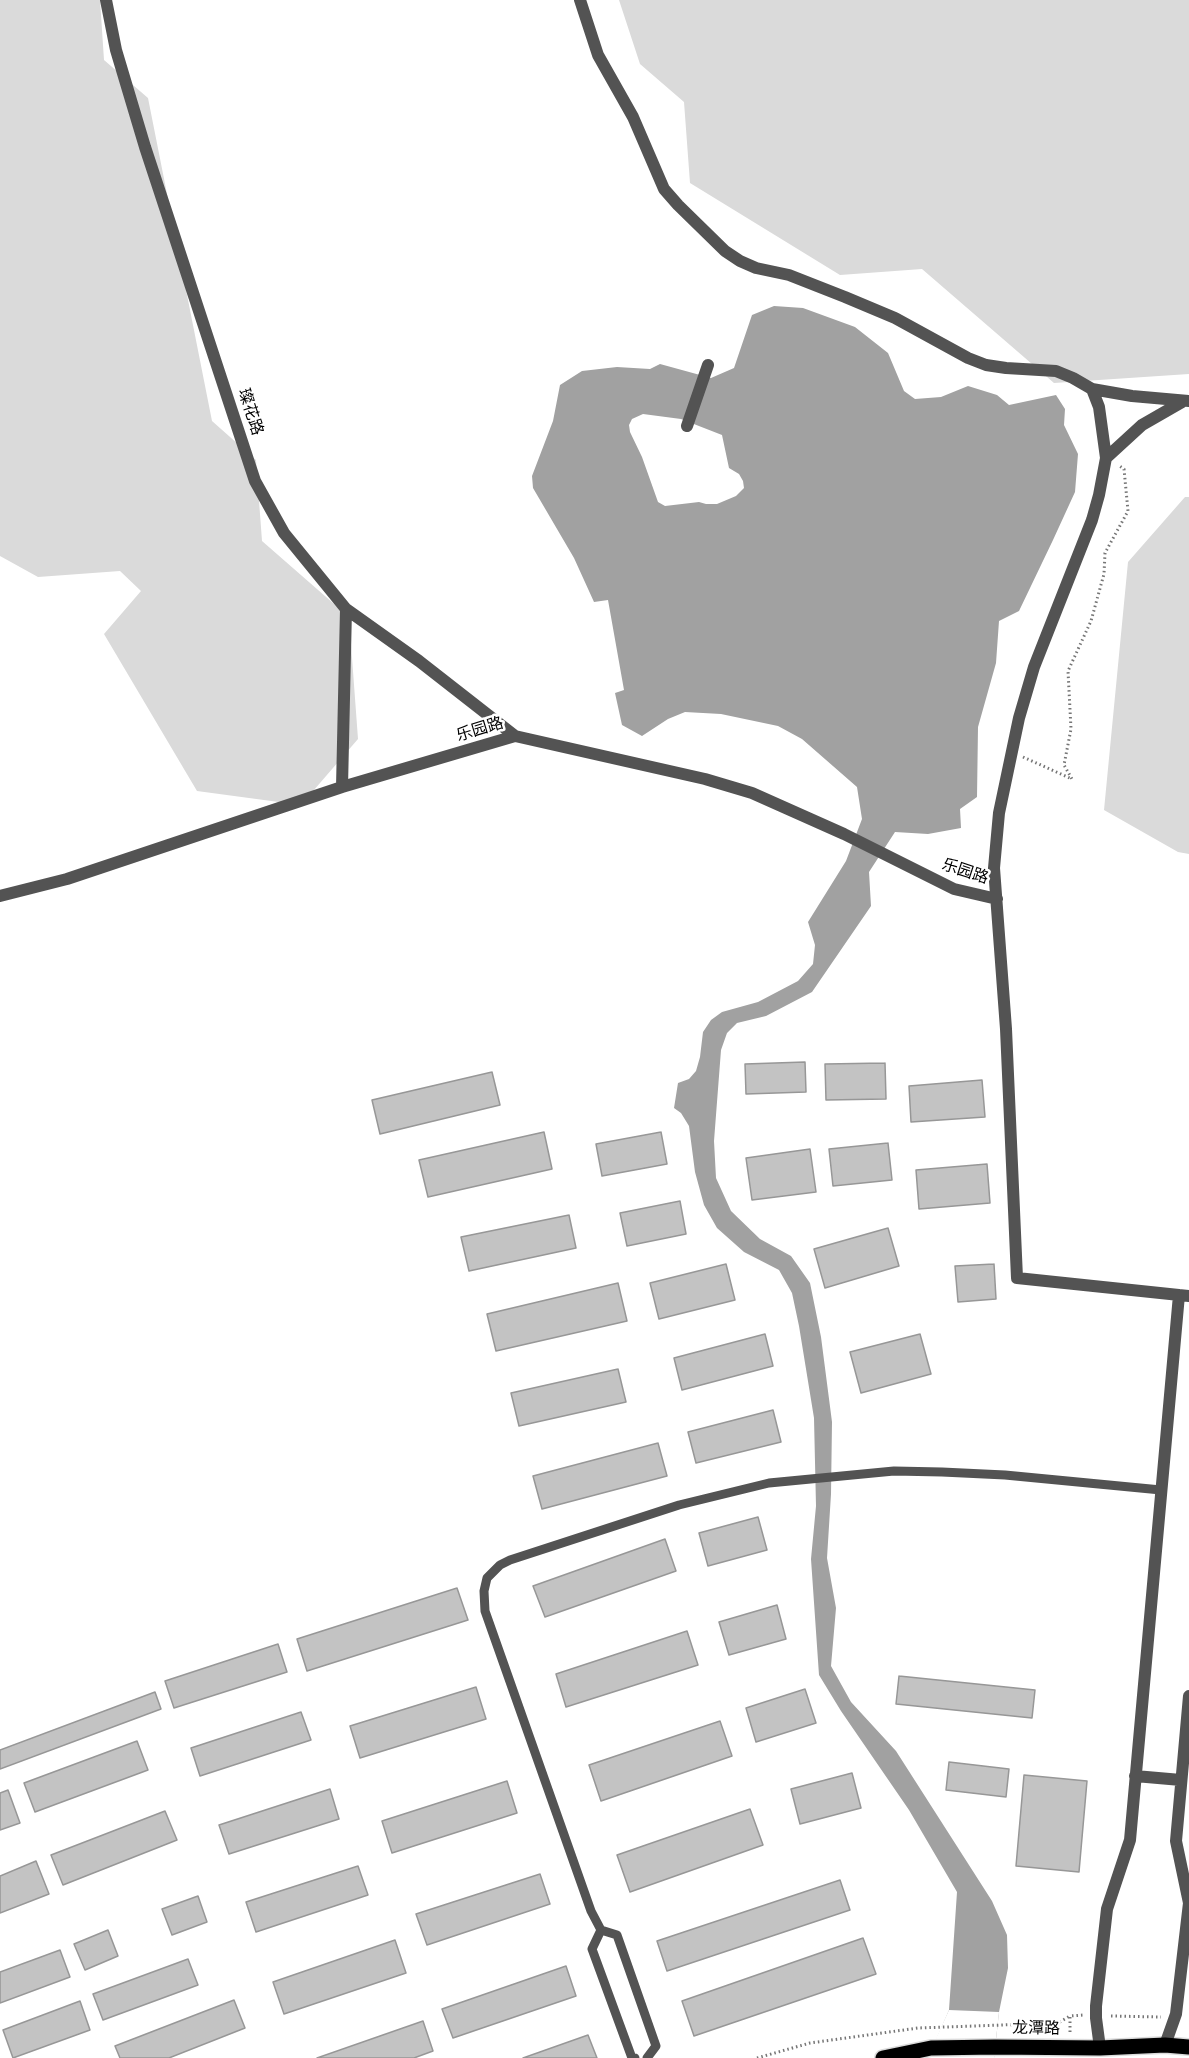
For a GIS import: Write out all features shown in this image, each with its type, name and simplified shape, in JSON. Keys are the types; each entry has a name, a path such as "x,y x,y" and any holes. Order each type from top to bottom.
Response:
{"main road":[{"name":"龙潭路","path":"883,2058 931,2048 1100,2048 1165,2045 1189,2047"}],"street":[{"name":"璨花路","path":"106,0 116,50 145,147 255,481 284,533 346,609 419,661 515,736"},
{"path":"580,0 598,55 633,117 664,189 725,251 740,261 756,268 789,275 895,318 968,358 986,365 1056,371 1092,389 1186,402"},
{"path":"687,426 708,365"},
{"path":"1092,389 1099,407 1106,458 1092,520 1034,667 1019,718 999,813 994,868 1006,1029 1017,1278 1184,1295 1161,1490 1130,1840 1107,1909 1096,2015 1100,2048"},
{"path":"1106,458 1142,425 1186,402"},
{"path":"342,787 346,609"},
{"name":"乐园路","path":"0,896 67,879 342,787 515,736 705,779 752,793 844,834 954,889 997,899"},
{"path":"1165,2045 1175,2017 1189,1903 1176,1841 1189,1696"},
{"path":"1135,1776 1181,1780"}],"lane":[{"path":"647,2058 656,2046 617,1935 602,1930 591,1911 485,1611 484,1591 487,1578 500,1565 510,1560 679,1505 769,1483 894,1472 1005,1474 1161,1490"},
{"path":"602,1930 592,1949 632,2058 635,2058"}],"path":[{"path":"1012,752 1072,779 1064,765 1071,729 1068,670 1091,621 1104,574 1105,553 1128,511 1124,469 1106,458"},
{"path":"1070,2016 1070,2048"},
{"path":"757,2058 810,2043 918,2028 1058,2023 1070,2016 1175,2017"}],"shaded area":[{"path":"0,0 100,0 104,60 148,98 212,421 256,460 262,541 349,617 358,739 301,805 197,791 104,634 141,591 120,571 38,577 0,556"},
{"path":"619,0 1189,0 1189,374 1054,383 922,269 840,275 690,183 684,102 640,64"},
{"path":"774,306 803,308 855,327 888,353 904,391 915,399 941,397 968,386 997,395 1009,405 1056,395 1065,409 1064,425 1078,454 1075,492 1053,540 1019,611 999,621 996,663 978,727 977,797 960,809 961,828 928,834 895,832 869,872 871,906 812,992 766,1016 737,1023 727,1033 721,1050 714,1141 716,1178 731,1211 760,1239 791,1256 810,1283 821,1337 832,1422 827,1558 836,1608 831,1666 851,1702 896,1751 992,1901 1007,1935 1008,1968 999,2012 994,2058 928,2058 949,2010 957,1892 909,1810 819,1675 811,1559 816,1506 814,1418 792,1293 779,1270 744,1252 717,1228 704,1205 695,1172 689,1126 681,1113 674,1108 678,1083 689,1079 696,1071 703,1032 711,1020 722,1012 758,1002 798,981 813,964 815,945 808,922 846,861 862,819 857,787 802,739 778,726 721,714 685,712 668,719 642,736 622,725 615,693 624,690 608,600 594,602 574,558 533,488 532,476 553,421 560,385 582,371 617,367 650,369 660,364 711,378 734,368 752,315","holes":["643,414 681,419 722,435 729,468 739,474 743,481 744,488 736,496 717,504 699,502 665,506 658,502 629,425 632,419"]},
{"path":"1185,497 1189,497 1189,854 1178,852 1104,810 1128,562"}],"pier":[{"path":"949,2010 999,2012 994,2058 927,2058"}],"building":[{"path":"805,1062 806,1092 746,1094 745,1064"},
{"path":"885,1063 886,1099 826,1100 825,1064"},
{"path":"492,1072 500,1105 380,1134 372,1100"},
{"path":"982,1080 985,1117 911,1122 909,1086"},
{"path":"544,1132 552,1169 428,1197 419,1160"},
{"path":"661,1132 667,1164 602,1176 596,1144"},
{"path":"888,1143 892,1180 833,1186 829,1149"},
{"path":"810,1149 816,1192 752,1200 746,1158"},
{"path":"987,1164 990,1203 919,1209 916,1170"},
{"path":"680,1201 686,1234 627,1246 620,1213"},
{"path":"569,1215 576,1248 469,1271 461,1237"},
{"path":"888,1228 899,1266 825,1288 814,1249"},
{"path":"726,1264 735,1300 659,1319 650,1283"},
{"path":"994,1264 996,1299 958,1302 955,1266"},
{"path":"618,1283 627,1321 496,1351 487,1314"},
{"path":"765,1334 773,1366 682,1390 674,1358"},
{"path":"920,1334 931,1374 861,1393 850,1352"},
{"path":"618,1369 626,1402 519,1426 511,1393"},
{"path":"773,1410 781,1442 696,1463 688,1432"},
{"path":"658,1443 667,1476 542,1509 533,1476"},
{"path":"758,1517 767,1550 708,1566 699,1533"},
{"path":"665,1539 676,1571 545,1617 533,1586"},
{"path":"457,1588 468,1620 307,1671 297,1639"},
{"path":"777,1605 786,1639 729,1655 719,1622"},
{"path":"687,1631 698,1665 566,1707 556,1674"},
{"path":"278,1644 287,1672 174,1708 165,1681"},
{"path":"899,1676 1035,1690 1032,1718 896,1704"},
{"path":"476,1687 486,1719 360,1758 350,1726"},
{"path":"805,1689 816,1723 756,1742 746,1708"},
{"path":"155,1692 161,1709 0,1769 0,1750"},
{"path":"301,1712 311,1740 200,1776 191,1748"},
{"path":"720,1721 732,1756 601,1801 589,1765"},
{"path":"137,1741 148,1770 35,1812 24,1783"},
{"path":"949,1762 1009,1769 1006,1797 946,1790"},
{"path":"852,1773 861,1808 800,1824 791,1789"},
{"path":"1024,1775 1087,1781 1079,1872 1016,1866"},
{"path":"507,1781 517,1813 392,1853 382,1821"},
{"path":"330,1789 339,1819 229,1854 219,1825"},
{"path":"8,1790 20,1823 0,1830 0,1793"},
{"path":"750,1809 763,1845 630,1892 617,1855"},
{"path":"165,1811 177,1840 63,1885 51,1855"},
{"path":"36,1861 49,1894 0,1913 0,1876"},
{"path":"358,1866 368,1895 256,1932 246,1902"},
{"path":"540,1874 550,1904 427,1945 416,1914"},
{"path":"840,1880 850,1910 667,1971 657,1941"},
{"path":"198,1896 207,1922 172,1935 162,1909"},
{"path":"108,1930 118,1956 85,1970 74,1944"},
{"path":"863,1938 876,1974 694,2036 682,2001"},
{"path":"395,1940 406,1973 284,2014 273,1982"},
{"path":"60,1950 70,1977 0,2003 0,1972"},
{"path":"188,1959 198,1985 103,2020 93,1994"},
{"path":"566,1966 576,1996 453,2038 442,2009"},
{"path":"234,2000 245,2028 169,2058 120,2058 115,2046"},
{"path":"80,2001 90,2030 13,2058 3,2030"},
{"path":"423,2021 433,2051 414,2058 317,2058"},
{"path":"588,2035 597,2058 523,2058"}]}
